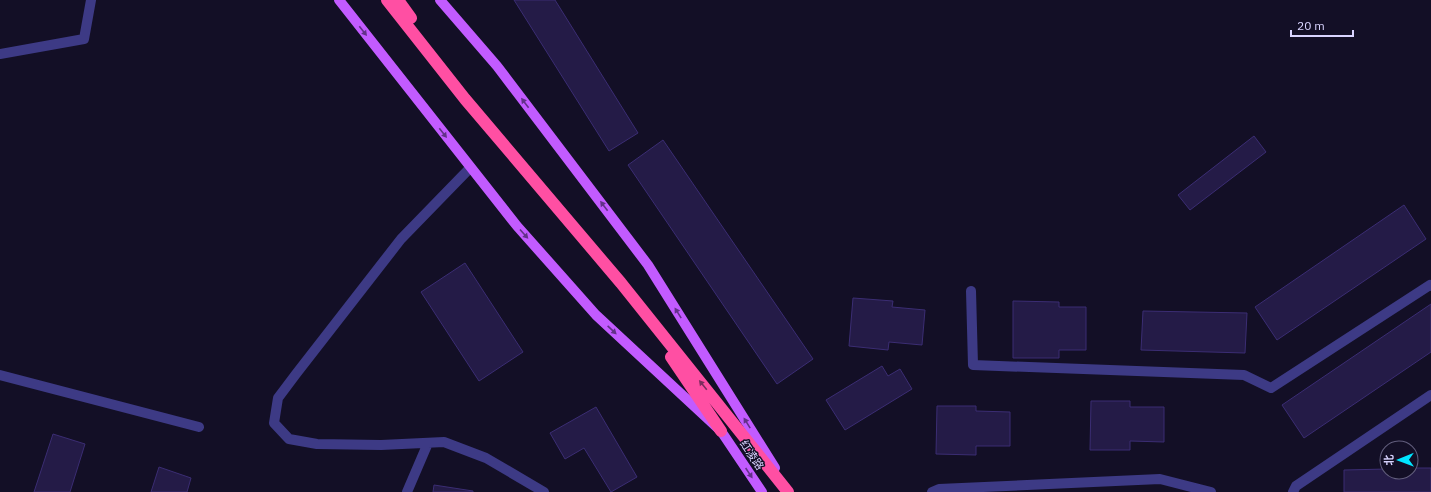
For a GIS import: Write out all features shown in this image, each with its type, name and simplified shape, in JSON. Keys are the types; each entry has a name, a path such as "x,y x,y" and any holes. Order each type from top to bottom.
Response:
{"highway":[{"path":"387,0 465,99 621,283 789,492"},
{"path":"398,0 465,99"},
{"path":"621,283 721,431"}],"main road":[{"name":"红凌路","path":"339,0 517,226 596,315 721,431 762,492"},
{"path":"440,0 497,66 648,265 789,492"}],"street":[{"path":"0,54 84,39 91,0"},
{"path":"470,168 401,239 278,398 274,423 289,439 317,444 380,445 444,442 486,458 544,492"},
{"path":"971,291 973,365 1244,375 1271,388 1430,285 1431,286"},
{"path":"0,375 199,427"},
{"path":"1293,492 1296,486 1431,395"},
{"path":"407,492 428,443"},
{"path":"932,492 939,490 1160,479 1212,492"}],"building":[{"path":"514,0 555,0 638,133 609,151"},
{"path":"1254,136 1266,152 1190,210 1178,195"},
{"path":"663,140 813,359 777,384 628,165"},
{"path":"1404,205 1426,239 1277,340 1255,307"},
{"path":"465,263 523,352 479,381 421,292"},
{"path":"853,298 893,301 892,307 925,310 922,345 889,342 888,350 849,346"},
{"path":"1013,301 1059,302 1059,307 1086,307 1086,350 1059,350 1059,358 1013,358"},
{"path":"1431,304 1431,352 1304,438 1282,405"},
{"path":"1143,311 1247,313 1245,353 1141,350"},
{"path":"882,366 888,376 900,369 912,389 845,430 826,400"},
{"path":"1091,401 1130,401 1130,407 1164,407 1164,442 1130,441 1130,450 1090,450"},
{"path":"937,406 976,406 976,411 1010,412 1010,446 976,446 976,455 936,454"},
{"path":"596,407 637,477 611,492 584,448 565,459 550,433"},
{"path":"53,434 85,444 70,492 34,492"},
{"path":"159,467 191,478 187,492 151,492"},
{"path":"1419,468 1431,468 1431,492 1344,492 1344,470 1379,469 1379,480 1419,480"},
{"path":"434,485 473,491 473,492 433,492"}]}
